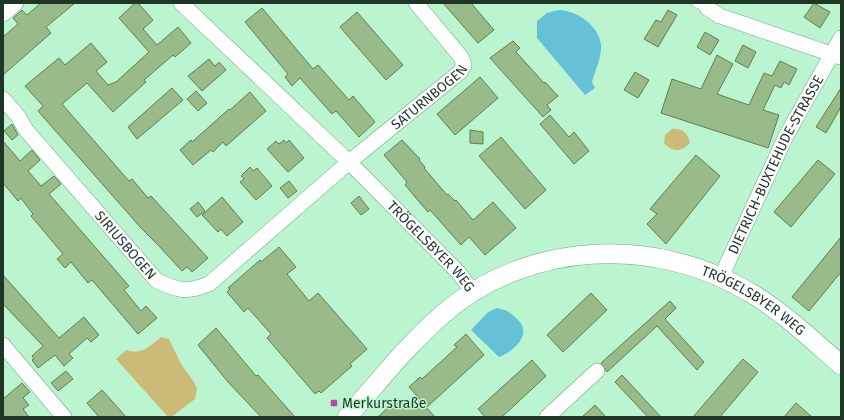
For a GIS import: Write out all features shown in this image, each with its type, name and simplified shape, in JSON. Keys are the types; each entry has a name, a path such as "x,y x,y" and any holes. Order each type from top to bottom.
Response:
{"street":[{"path":"3,14 16,3"},
{"name":"TRÖGELSBYER WEG","path":"181,3 349,162 460,273 473,292 506,275 543,261 584,254 616,253 657,257 694,266 721,277 750,292 841,365"},
{"name":"SATURNBOGEN","path":"349,162 460,72 464,65 461,57 416,3"},
{"path":"702,5 720,16 836,55"},
{"name":"DIETRICH-BUXTEHUDE-STRASSE","path":"721,277 786,136 836,55 841,38"},
{"name":"SIRIUSBOGEN","path":"3,98 18,116 26,130 147,270 157,281 173,288 191,290 209,284 349,162"},
{"path":"347,417 390,367 442,315 473,292"},
{"path":"3,345 64,417"},
{"path":"547,417 597,371"}],"shaded area":[{"path":"672,129 682,130 688,136 690,143 681,150 674,150 664,143 665,135"},
{"path":"161,337 169,339 181,364 194,382 197,389 195,399 171,417 168,417 116,359 126,350 141,351 149,347"}],"water":[{"path":"559,10 573,13 586,20 592,25 599,38 601,45 600,54 592,82 595,88 585,95 537,38 537,21 547,13"},
{"path":"497,308 512,314 521,324 523,330 523,335 516,346 499,357 471,330 488,312"}],"building":[{"path":"41,3 75,3 46,27 51,33 3,75 3,37 18,24 13,18 22,10 27,15"},
{"path":"135,3 138,3 153,20 143,29 157,45 178,27 191,43 175,57 173,55 144,80 146,82 113,112 87,83 62,104 129,181 132,179 148,198 151,196 208,258 192,272 187,267 182,271 141,228 38,111 43,106 25,86 59,58 65,65 91,43 107,62 96,71 108,85 116,82 149,52 119,18"},
{"path":"443,3 471,3 494,30 478,43"},
{"path":"814,3 830,12 820,28 804,17"},
{"path":"262,8 313,69 318,65 349,100 353,96 375,122 359,137 336,111 332,114 300,78 292,86 285,77 288,74 245,22"},
{"path":"668,10 677,15 658,47 644,39 656,20 661,22"},
{"path":"357,12 403,65 386,80 340,27"},
{"path":"705,32 719,40 710,55 697,47"},
{"path":"513,41 520,48 516,52 558,96 547,105 551,110 543,117 490,58"},
{"path":"743,45 756,52 748,68 735,61"},
{"path":"717,55 733,64 717,94 749,105 764,73 772,76 780,61 797,69 789,85 784,82 781,88 775,85 763,110 779,115 768,148 661,113 672,79 701,89"},
{"path":"209,59 215,66 219,62 226,70 202,91 188,76"},
{"path":"635,72 649,80 638,98 624,90"},
{"path":"480,77 498,98 455,135 437,114"},
{"path":"172,88 183,100 137,139 128,127"},
{"path":"841,88 841,107 826,133 816,127"},
{"path":"196,91 207,103 198,111 187,99"},
{"path":"250,92 266,111 226,146 223,142 213,152 211,150 193,165 180,150 191,140 192,142"},
{"path":"550,115 569,137 574,132 589,151 574,164 540,124"},
{"path":"12,124 18,135 12,140 4,131"},
{"path":"470,130 483,132 483,144 470,143"},
{"path":"501,137 546,190 525,209 479,156"},
{"path":"284,140 286,143 289,140 304,158 288,172 267,149 276,141 279,144"},
{"path":"402,140 420,159 419,160 425,167 424,168 447,195 448,194 455,201 456,200 473,220 493,202 516,228 485,255 469,237 461,245 430,210 428,212 416,198 405,185 407,182 384,155"},
{"path":"3,141 20,161 32,150 40,160 28,171 41,186 54,176 61,184 49,194 129,286 124,290 141,311 146,306 157,318 138,334 92,280 88,283 71,262 65,268 57,259 63,254 31,216 33,214 21,198 18,201 3,183"},
{"path":"696,155 720,176 666,244 647,224 657,214 650,209"},
{"path":"818,160 835,174 791,227 774,212"},
{"path":"250,167 253,171 257,168 272,186 256,200 240,182 244,179 241,176"},
{"path":"289,181 297,191 288,198 280,188"},
{"path":"359,196 369,209 361,215 351,203"},
{"path":"222,197 243,222 227,236 221,229 218,232 202,215"},
{"path":"198,202 205,211 197,217 190,209"},
{"path":"841,237 841,272 809,311 792,297"},
{"path":"279,247 296,267 287,274 309,301 318,293 367,349 350,364 352,366 321,393 319,391 315,394 267,338 271,334 248,308 244,312 227,292 230,289 228,288 260,260 261,262"},
{"path":"3,275 59,338 84,317 99,335 91,342 87,338 69,354 73,358 64,366 55,355 38,368 32,360 34,359 32,356 43,346 3,304"},
{"path":"591,293 607,310 563,352 547,335"},
{"path":"670,301 676,308 665,319 704,362 697,370 657,326 607,372 601,363"},
{"path":"216,328 256,376 258,375 295,417 261,417 228,382 198,345"},
{"path":"466,334 484,355 427,407 409,387 420,377 422,379 457,347 454,345"},
{"path":"743,359 758,372 720,417 693,417"},
{"path":"532,360 546,376 502,417 485,417 478,409"},
{"path":"66,371 73,379 58,391 51,383"},
{"path":"622,375 661,417 648,417 615,382"},
{"path":"22,383 30,392 23,398 29,405 23,409 29,417 3,417 3,399"},
{"path":"102,390 126,417 99,417 87,403"},
{"path":"397,399 424,405 435,417 378,417"},
{"path":"796,403 812,417 784,417"},
{"path":"595,405 606,417 582,417"}],"place":[{"name":"Merkurstraße","path":"334,403"}]}
